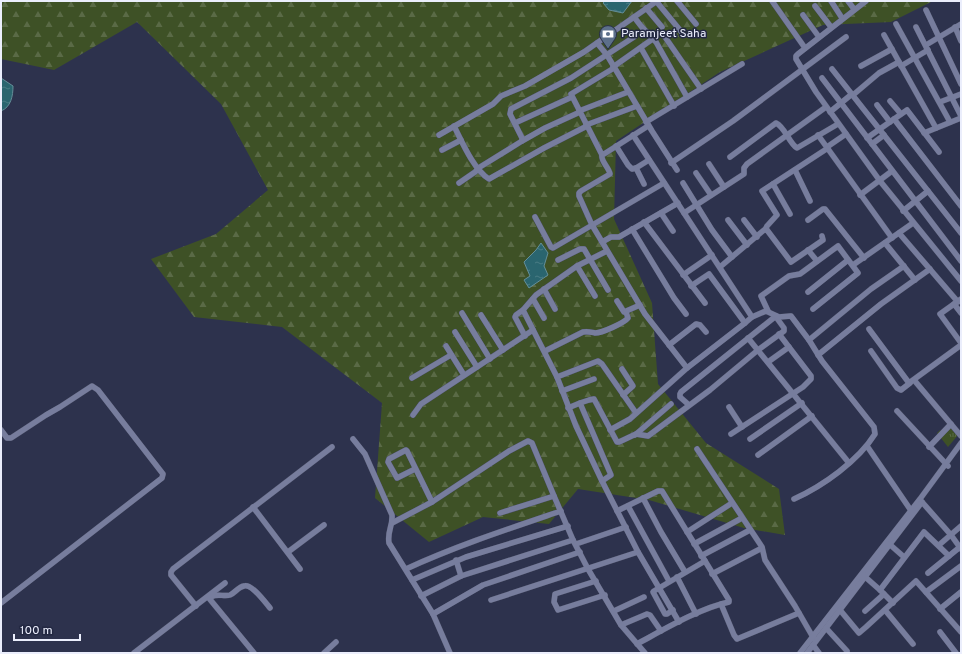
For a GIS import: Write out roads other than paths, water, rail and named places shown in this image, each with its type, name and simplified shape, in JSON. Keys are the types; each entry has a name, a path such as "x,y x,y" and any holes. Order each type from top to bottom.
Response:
{"street":[{"path":"439,135 492,104 501,96 525,86 584,52 656,1 684,35"},
{"path":"677,1 696,24"},
{"path":"772,1 805,48"},
{"path":"831,1 842,18"},
{"path":"848,1 854,9"},
{"path":"866,1 842,18 795,58 838,124 913,223 961,281"},
{"path":"815,6 831,27"},
{"path":"646,8 662,27"},
{"path":"926,10 961,84"},
{"path":"803,15 819,37"},
{"path":"634,17 654,38 687,97"},
{"path":"896,24 950,122"},
{"path":"830,112 879,73 916,58 938,37 961,24"},
{"path":"916,27 961,117 924,133"},
{"path":"955,27 961,41"},
{"path":"884,35 936,128"},
{"path":"522,142 522,138 510,114 511,109 571,78 634,37"},
{"path":"665,37 700,89"},
{"path":"671,163 733,121 846,37"},
{"path":"654,38 613,68 572,93 572,97 579,112 602,154 602,158 610,174 578,194 592,225 640,305 686,368"},
{"path":"597,43 607,55 613,68 647,124 671,163 677,170"},
{"path":"641,48 674,106"},
{"path":"861,66 892,49"},
{"path":"602,154 633,135 687,97 742,64"},
{"path":"832,69 961,233"},
{"path":"822,78 961,261 951,268"},
{"path":"459,182 475,172 478,168 545,128 628,92"},
{"path":"940,102 961,94"},
{"path":"515,124 572,97"},
{"path":"890,101 901,114"},
{"path":"877,105 892,120 961,206"},
{"path":"454,126 469,155 478,168 489,179 587,126 637,106"},
{"path":"684,213 744,174 744,168 747,164 826,107"},
{"path":"867,138 907,110 938,152"},
{"path":"730,157 776,123 779,124 786,136 797,148 838,124"},
{"path":"720,267 765,230 776,215 762,191 846,134"},
{"path":"633,135 752,317"},
{"path":"818,135 892,238"},
{"path":"872,144 884,135"},
{"path":"442,150 461,140"},
{"path":"616,146 628,166 632,169 649,160"},
{"path":"709,164 724,187"},
{"path":"636,168 644,184"},
{"path":"795,170 810,201"},
{"path":"860,195 892,171"},
{"path":"696,173 711,195"},
{"path":"535,217 552,248 664,183"},
{"path":"683,183 712,230 732,257"},
{"path":"773,184 790,214"},
{"path":"904,211 928,191"},
{"path":"602,242 611,237 619,237 678,203"},
{"path":"808,220 823,208 825,209 864,258"},
{"path":"661,213 673,231"},
{"path":"728,220 747,245"},
{"path":"744,220 757,237"},
{"path":"644,222 705,303"},
{"path":"853,265 913,223"},
{"path":"632,229 674,298 686,314"},
{"path":"765,230 767,230 791,262 823,240 822,236"},
{"path":"899,233 958,302 961,313"},
{"path":"885,243 915,280"},
{"path":"635,435 648,436 710,390 758,350 785,330 776,316 768,311 761,296 789,276 800,275 838,246 858,271 857,274 812,309"},
{"path":"558,260 582,248 591,259 608,290"},
{"path":"525,336 515,317 516,315 544,289 577,266 607,250"},
{"path":"808,250 817,261"},
{"path":"683,275 712,255"},
{"path":"808,292 848,260"},
{"path":"577,266 595,296"},
{"path":"809,340 871,289 904,266"},
{"path":"818,355 881,304 930,269"},
{"path":"691,286 709,274 745,323"},
{"path":"544,289 555,310"},
{"path":"533,299 544,318"},
{"path":"545,352 583,332 587,331 597,333 623,322 628,318 626,312 623,312 617,301"},
{"path":"871,351 897,388 901,390 961,345 940,314 958,302"},
{"path":"626,312 640,305"},
{"path":"523,310 557,377 568,408 602,481 638,552 679,622"},
{"path":"610,430 627,421 686,368 752,317 768,311"},
{"path":"462,313 490,359"},
{"path":"481,315 503,350"},
{"path":"689,405 680,397 681,392 776,316 791,316 818,355 874,427 875,434 867,446 832,477 806,494 794,499"},
{"path":"669,345 696,324 700,325 706,332"},
{"path":"869,329 908,382 912,381 961,436"},
{"path":"413,415 421,404 533,330"},
{"path":"455,332 477,367"},
{"path":"731,434 811,381 811,378 779,334"},
{"path":"748,338 849,463"},
{"path":"446,346 464,375"},
{"path":"768,362 789,347"},
{"path":"412,378 451,354"},
{"path":"557,377 598,361 602,364 636,413"},
{"path":"622,369 634,386 623,395"},
{"path":"562,391 594,379"},
{"path":"1,430 7,438 11,438 92,386 98,390 164,474 162,478 1,603"},
{"path":"568,408 594,399 618,442 635,435 671,404"},
{"path":"580,403 611,473 610,476 602,481"},
{"path":"750,439 802,403"},
{"path":"729,407 742,427"},
{"path":"898,411 929,447 947,465"},
{"path":"758,455 812,416"},
{"path":"929,447 951,424"},
{"path":"353,438 365,454 392,515 392,523 388,535 389,543 433,614 450,653"},
{"path":"392,523 432,502 509,451 528,441 532,443 554,496 588,569 605,595 621,625 644,653"},
{"path":"912,512 922,502 961,443"},
{"path":"867,446 912,512"},
{"path":"196,606 171,575 171,571 253,506 332,447"},
{"path":"697,449 762,548 765,560 800,613 820,653"},
{"path":"807,653 814,641 863,575 947,465 961,449"},
{"path":"416,469 397,478 388,462 389,459 406,450 416,469 432,502"},
{"path":"617,511 658,491 662,491 729,600 729,602 696,614 637,644"},
{"path":"500,513 554,496"},
{"path":"643,498 685,572"},
{"path":"922,502 951,535 960,548 928,573"},
{"path":"687,532 732,503"},
{"path":"253,506 300,568"},
{"path":"628,506 670,581"},
{"path":"406,570 444,552 486,536 561,511"},
{"path":"694,544 742,518"},
{"path":"288,552 324,525"},
{"path":"412,580 456,560 568,526"},
{"path":"421,596 461,576 626,527"},
{"path":"939,545 960,528"},
{"path":"659,588 685,572 703,558 750,530"},
{"path":"865,611 882,592 904,557 924,532 949,556"},
{"path":"888,544 904,557"},
{"path":"712,574 762,548"},
{"path":"433,614 483,585 580,552"},
{"path":"490,600 638,552"},
{"path":"456,560 461,576"},
{"path":"926,592 961,566"},
{"path":"863,575 893,604"},
{"path":"800,653 826,628 863,575"},
{"path":"677,577 696,614"},
{"path":"596,581 555,594 554,602 558,610 605,595"},
{"path":"840,610 858,632 893,604 916,581 961,632"},
{"path":"209,598 225,583"},
{"path":"134,653 196,606 214,595 230,595 242,586 246,585 252,588 270,608"},
{"path":"940,608 961,592"},
{"path":"614,612 644,596"},
{"path":"209,598 254,653"},
{"path":"721,604 737,639 800,613"},
{"path":"885,610 912,644"},
{"path":"621,625 647,614 650,615 661,631"},
{"path":"826,628 847,651"},
{"path":"940,632 956,653"},
{"path":"324,653 336,642"}],"water":[{"path":"605,1 632,1 623,13 609,10 603,3"},
{"path":"1,78 13,86 13,94 7,107 1,111"},
{"path":"541,243 548,253 544,266 548,275 529,288 524,280 530,276 524,262"}],"place":[{"name":"Paramjeet Saha","path":"608,49"}]}
